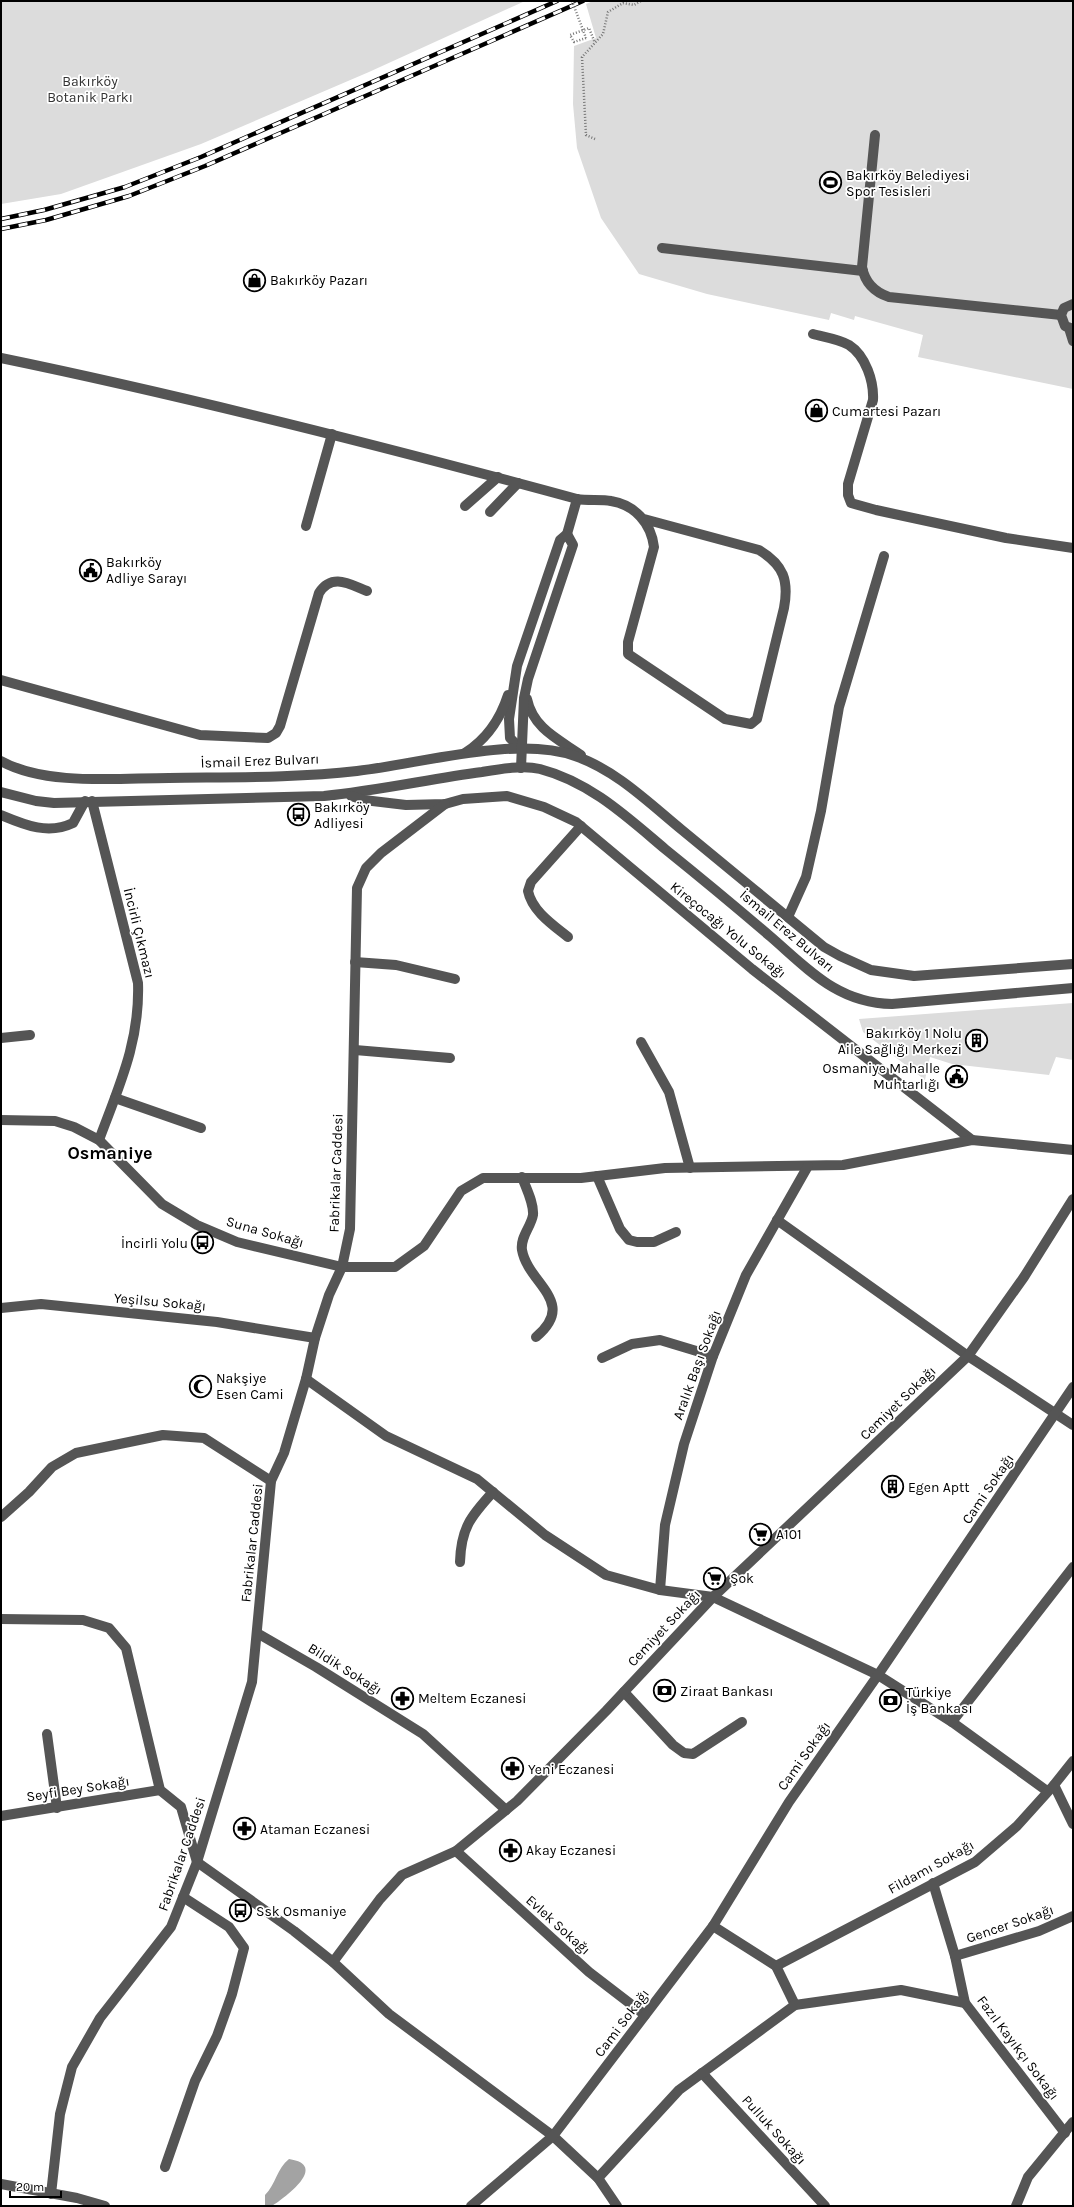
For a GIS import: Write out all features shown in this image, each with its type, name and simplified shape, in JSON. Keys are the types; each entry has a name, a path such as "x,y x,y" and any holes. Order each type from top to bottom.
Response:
{"street":[{"path":"875,135 864,237 863,271 864,277 879,294 889,297 1061,315"},
{"path":"662,248 863,271"},
{"path":"1073,304 1064,308 1061,315 1062,323 1071,328 1073,341"},
{"path":"813,334 849,346 864,364 874,390 873,400 848,484 848,495 851,503 876,510 1006,538 1073,548"},
{"path":"1,358 143,388 332,434 577,499 616,502 628,506 644,519 759,550 772,558 785,578 787,592 757,719 751,724 725,719 628,654 628,642 654,547 653,538 644,519"},
{"path":"306,526 332,434"},
{"path":"465,506 498,477"},
{"path":"490,512 518,483"},
{"path":"463,754 475,747 496,723 514,676 560,540 567,534 577,499"},
{"path":"521,768 525,693 532,665 573,545 567,534"},
{"path":"788,917 806,876 822,811 839,708 884,556"},
{"path":"1,680 200,735 268,738 276,732 280,726 321,589 331,581 343,582 367,591"},
{"path":"514,676 509,719 510,738 521,750"},
{"path":"525,693 534,717 542,728 594,764"},
{"name":"İsmail Erez Bulvarı","path":"1,761 11,767 57,777 277,777 358,771 463,754 543,749 560,752 594,764 646,800 824,946 840,956 871,970 895,974 934,975 1073,964"},
{"name":"İsmail Erez Bulvarı","path":"1,792 36,802 345,794 470,773 521,768 538,768 568,778 594,792 725,898 821,980 845,995 864,1002 892,1004 1073,988"},
{"path":"345,794 364,800 387,803 445,804"},
{"name":"Kireçocağı Yolu Sokağı","path":"445,804 463,799 507,796 544,807 581,826 752,969 972,1140"},
{"path":"1,815 35,828 57,828 73,823 88,801"},
{"name":"İncirli Çıkmazı","path":"88,801 138,983 139,1010 136,1034 115,1098 99,1140"},
{"name":"Fabrikalar Caddesi","path":"51,2194 60,2114 72,2067 100,2018 171,1927 196,1862 252,1682 271,1481 284,1453 306,1378 315,1338 329,1295 342,1268 350,1229 355,1050 357,888 366,868 381,853 445,804"},
{"path":"568,937 551,924 532,902 528,886 581,826"},
{"path":"355,962 396,965 456,979"},
{"path":"1,1038 30,1035"},
{"path":"642,1042 669,1092 690,1168"},
{"path":"355,1050 450,1058"},
{"path":"115,1098 201,1128"},
{"name":"Suna Sokağı","path":"1,1120 55,1121 74,1127 99,1140 162,1204 197,1225 237,1242 342,1268 395,1267 424,1246 460,1191 483,1178 581,1178 665,1168 843,1165 972,1140 1073,1150"},
{"name":"Aralık Başı Sokağı","path":"660,1590 665,1525 684,1444 713,1356 746,1275 808,1166"},
{"path":"597,1176 620,1229 630,1240 637,1242 654,1242 676,1232"},
{"path":"522,1177 533,1215 524,1238 522,1248 524,1257 546,1292 554,1311 552,1320 536,1336"},
{"name":"Cemiyet Sokağı","path":"332,1962 380,1899 402,1876 456,1851 506,1810 624,1692 713,1597 968,1356 1024,1277 1073,1199"},
{"path":"777,1220 968,1356 1056,1413 1073,1426"},
{"name":"Yeşilsu Sokağı","path":"1,1308 41,1304 217,1322 315,1338"},
{"path":"602,1358 632,1344 660,1340 713,1356"},
{"path":"306,1378 386,1436 477,1479 545,1535 606,1576 660,1590 713,1597 878,1675 1051,1788 1073,1824"},
{"name":"Cami Sokağı","path":"471,2206 553,2136 713,1926 789,1802 878,1675 1073,1387"},
{"path":"1,1517 29,1492 52,1467 76,1452 163,1435 204,1438 271,1481"},
{"path":"460,1562 462,1540 471,1517 493,1492"},
{"path":"952,1722 1073,1567"},
{"path":"1,1619 83,1620 109,1628 126,1648 160,1790 181,1807 196,1862 294,1931 332,1962 389,2014 553,2136 598,2178 617,2206"},
{"name":"Bildik Sokağı","path":"257,1633 316,1667 423,1734 506,1810"},
{"path":"624,1692 673,1745 684,1753 693,1754 742,1722"},
{"path":"47,1734 57,1808"},
{"name":"Fildamı Sokağı","path":"776,1966 975,1862 1017,1826 1073,1761"},
{"name":"Seyfi Bey Sokağı","path":"1,1816 160,1790"},
{"name":"Evlek Sokağı","path":"456,1851 589,1972 645,2016"},
{"name":"Fazıl Kayıkçı Sokağı","path":"933,1883 955,1956 965,2003 1066,2133"},
{"path":"165,2167 196,2081 217,2036 232,1994 244,1948 229,1927 183,1897"},
{"name":"Gencer Sokağı","path":"955,1956 1039,1931 1073,1916"},
{"path":"713,1926 776,1966 795,2005"},
{"path":"598,2178 679,2090 795,2005 901,1990 965,2003"},
{"name":"Pulluk Sokağı","path":"702,2072 825,2206"},
{"path":"1016,2206 1028,2177 1066,2133 1073,2122"},
{"path":"1,2184 77,2198 105,2206"}],"path":[{"path":"572,1 586,38 574,42 570,35 589,28 595,43"},
{"path":"595,139 586,135 582,56 585,51 603,34 608,12 623,3 634,5 641,1"}],"green space":[{"name":"Bakırköy Botanik Parkı","path":"1,1 525,1 369,72 201,144 61,194 1,204"},
{"name":"Bakırköy Belediyesi Spor Tesisleri","path":"593,1 1073,1 1073,389 918,357 923,335 855,316 854,320 831,313 829,320 707,294 639,274 601,218 577,148 573,104 574,46 596,38 586,4"},
{"path":"1073,1003 1073,1060 1056,1057 1049,1075 952,1064 930,1057 925,1080 863,1032 859,1019"}],"shaded area":[{"path":"289,2159 300,2162 305,2168 305,2174 301,2181 286,2196 272,2206 265,2205 265,2195 269,2191 282,2167"}],"railway":[{"path":"1,219 44,210 125,187 201,157 557,1"},
{"path":"1,229 46,220 129,196 205,166 583,1"}],"place":[{"name":"Bakırköy Belediyesi Spor Tesisleri","path":"831,183"},
{"name":"Bakırköy Pazarı","path":"255,280"},
{"name":"Cumartesi Pazarı","path":"816,411"},
{"name":"Bakırköy Adliye Sarayı","path":"91,570"},
{"name":"Bakırköy Adliyesi","path":"298,815"},
{"name":"Bakırköy 1 Nolu Aile Sağlığı Merkezi","path":"977,1041"},
{"name":"Osmaniye Mahalle Muhtarlığı","path":"956,1076"},
{"name":"İncirli Yolu","path":"203,1243"},
{"name":"Nakşiye Esen Cami","path":"201,1386"},
{"name":"Egen Aptt","path":"892,1487"},
{"name":"A101","path":"760,1534"},
{"name":"Şok","path":"715,1578"},
{"name":"Ziraat Bankası","path":"664,1691"},
{"name":"Meltem Eczanesi","path":"402,1698"},
{"name":"Türkiye İş Bankası","path":"890,1700"},
{"name":"Yeni Eczanesi","path":"513,1769"},
{"name":"Ataman Eczanesi","path":"245,1829"},
{"name":"Akay Eczanesi","path":"510,1850"},
{"name":"Ssk Osmaniye","path":"240,1911"}],"district":[{"name":"Osmaniye","path":"110,1153"}]}
